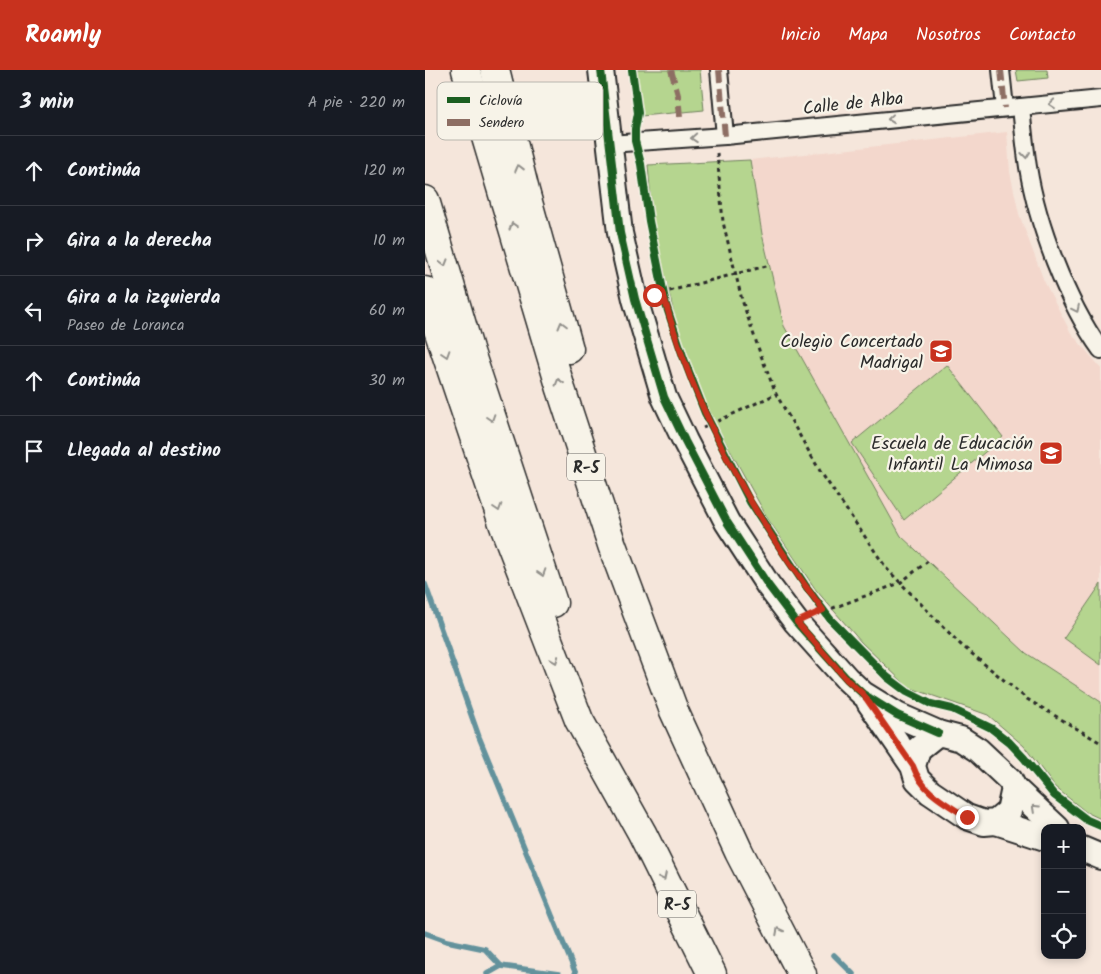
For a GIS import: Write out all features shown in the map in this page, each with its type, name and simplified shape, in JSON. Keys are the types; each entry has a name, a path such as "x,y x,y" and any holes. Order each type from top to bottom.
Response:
{"highway":[{"name":"R-5","path":"466,70 470,82"},
{"name":"R-5","path":"487,140 559,380 612,545 674,711 739,852 802,974"},
{"path":"512,140 582,398 629,541 739,852"},
{"name":"R-5","path":"425,200 469,349 550,598 642,833 712,974"},
{"path":"425,291 503,526 579,720 642,833"}],"street":[{"path":"719,70 720,136"},
{"path":"1001,70 1013,107 1035,203 1044,232 1079,316 1101,350"},
{"path":"603,88 620,233 635,299 664,397 727,522 768,585 847,680 863,694 897,715 938,734 961,739 978,750 1010,780 1014,788 1053,824"},
{"name":"Calle de Alba","path":"609,144 720,136 1101,99"},
{"path":"863,694 913,766 917,779 930,792 967,817 984,823 996,822 1041,837"},
{"path":"913,766 918,749 938,734"},
{"path":"996,822 1009,811 1014,788"},
{"path":"1086,852 1101,858"}],"path":[{"path":"720,136 723,222 742,300 776,394 820,471 887,570 960,644 1027,700 1101,743"},
{"path":"654,295 770,265"},
{"path":"702,428 776,394"},
{"path":"797,622 821,607 900,583 928,561"},
{"path":"821,607 830,619"}],"shaded area":[{"name":"Colegio Concertado Madrigal","path":"1007,132 1010,172 1019,214 1044,281 1071,333 1101,368 1101,702 1026,653 901,536 831,424 784,326 762,234 750,160"}],"green space":[{"path":"637,70 700,70 704,110 641,116"},
{"path":"1016,70 1047,70 1048,78 1018,81"},
{"path":"750,160 762,234 784,326 901,536 1026,653 1101,702 1101,819 1086,812 1055,787 1024,746 988,715 908,687 861,642 816,590 768,519 709,412 678,331 653,224 648,165"},
{"path":"947,365 1003,437 904,520 852,443"},
{"path":"1101,584 1101,665 1064,638"}],"waterway":[{"path":"425,584 479,737 576,974"},
{"path":"425,933 447,941 485,949 501,966"},
{"path":"834,955 853,974"},
{"path":"487,974 501,966 559,974"}],"marked path":[{"path":"671,70 678,95 680,117"},
{"path":"719,70 725,136"},
{"path":"1001,70 1005,108"}],"cycle path":[{"path":"601,70 602,82"},
{"path":"632,70 638,113 635,141 641,164 649,221 666,305 705,413 750,502 830,619 887,677 907,692 931,704 952,709 991,728 1009,742 1054,795 1087,820 1101,826"},
{"path":"603,87 620,233 635,299 664,397 727,522 768,585 796,622 847,679 863,694 897,715 938,733"}],"place":[{"name":"Colegio Concertado Madrigal","path":"941,351"},
{"name":"Escuela de Educación Infantil La Mimosa","path":"1051,453"}],"route":[{"path":"654,295 663,293 684,359 705,413 733,472 750,502 823,610 797,622 847,680 863,694 913,766 917,779 930,792 967,817"}]}
